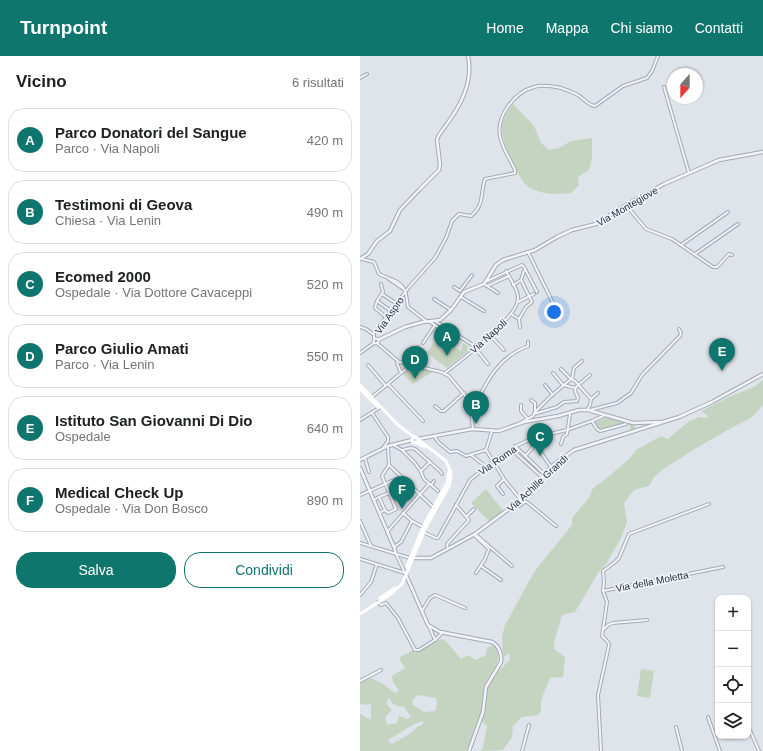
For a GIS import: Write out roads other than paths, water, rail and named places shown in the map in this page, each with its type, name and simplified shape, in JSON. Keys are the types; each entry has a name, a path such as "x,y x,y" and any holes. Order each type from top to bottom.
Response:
{"main road":[{"path":"360,385 413,439 414,443 418,441 428,447 446,461 450,470 451,478 448,487 423,532 411,558"},
{"path":"360,613 399,587 423,527 433,506 448,481 448,469 442,459 418,441 416,437 413,439 399,429 361,390"},
{"path":"360,613 396,587 405,574"}],"street":[{"path":"361,259 368,253 378,240 390,231 400,210 440,169 437,140 455,112 465,90 468,72 468,56"},
{"name":"Via Aspro","path":"376,342 376,338 374,339 374,334 396,304 435,258 446,238 454,218 459,214 471,216 478,209 481,202 485,179 515,172 506,153 500,134 502,120 506,109 513,101 531,88 546,86 571,92 584,99 592,106 595,106 623,86 648,78 653,70 658,56"},
{"path":"360,78 366,74"},
{"path":"664,87 689,174"},
{"name":"Via Montegiove","path":"485,282 500,261 528,252 572,230 598,224 626,205 664,184 722,159 763,152"},
{"path":"626,205 646,229 665,236 715,267 729,254 732,255"},
{"path":"681,245 728,212"},
{"path":"695,254 738,224"},
{"path":"528,252 553,303"},
{"path":"361,259 374,262 378,272 397,281 406,292 408,307 435,326 442,330 446,329"},
{"path":"462,292 506,271 523,265 536,293 518,302 518,296 506,271"},
{"path":"513,285 521,280 524,272"},
{"path":"360,353 376,342 405,327 428,321 440,320 450,310 460,296 472,275"},
{"path":"487,286 508,276"},
{"path":"520,327 519,319 526,307 532,303 521,280"},
{"path":"485,282 487,286 498,293"},
{"path":"381,284 383,290 375,308 386,317"},
{"path":"454,287 462,292"},
{"path":"382,294 396,304"},
{"path":"460,296 484,311"},
{"path":"434,299 450,310"},
{"path":"377,301 391,311"},
{"name":"Via Napoli","path":"445,373 508,319 518,302"},
{"path":"511,314 519,319"},
{"path":"435,321 476,348 488,364"},
{"path":"422,343 435,326"},
{"path":"360,327 365,328 374,334"},
{"path":"418,441 430,437 435,438 473,429 492,432 500,431 521,423 558,416 579,410 588,410 619,402 631,393 642,375 680,336 681,333 679,329"},
{"path":"490,335 504,350"},
{"path":"376,342 397,362 401,373"},
{"path":"471,413 491,374 510,355 528,346 528,342"},
{"path":"372,397 411,365 412,358 418,347"},
{"path":"534,414 563,385 572,379 574,369 582,361"},
{"path":"397,362 445,373 452,379 464,393 468,402 473,429"},
{"path":"368,365 423,421"},
{"path":"561,368 578,384 590,399 588,410"},
{"path":"552,373 563,385 575,388"},
{"name":"Via Achille Grandi","path":"360,543 411,558 430,558 474,535 515,505 551,467 575,449 663,422 704,406 763,374"},
{"path":"575,388 590,375"},
{"path":"545,385 553,395"},
{"path":"521,423 534,414 557,407 564,402 576,401 578,398 575,388"},
{"path":"435,406 440,411 444,411 464,393"},
{"path":"590,399 598,393"},
{"path":"531,400 535,403 534,414"},
{"path":"521,405 521,411 527,418"},
{"path":"360,420 379,408"},
{"path":"588,410 636,424 641,426 641,429"},
{"path":"372,413 388,438 388,441 383,448"},
{"path":"534,414 542,419"},
{"path":"561,444 568,430 570,414"},
{"name":"Via Roma","path":"423,532 438,538 472,478 515,446 537,437 568,430 603,416"},
{"path":"592,421 600,431 626,424"},
{"path":"636,424 663,422"},
{"path":"645,428 646,423"},
{"path":"635,431 637,428 636,424"},
{"path":"486,450 492,432"},
{"path":"428,447 427,441 430,437"},
{"path":"537,437 540,453 551,467"},
{"path":"435,438 450,452 456,450 466,456 486,450"},
{"path":"360,460 392,444 413,439"},
{"path":"525,456 537,442"},
{"path":"392,444 402,450 421,471 423,477 438,491"},
{"path":"379,497 388,514 396,509 382,476 389,465 388,446"},
{"path":"515,446 544,474"},
{"path":"402,450 414,448 431,462 442,474"},
{"path":"511,449 542,477"},
{"path":"486,450 504,479 521,500"},
{"path":"471,455 484,465"},
{"path":"365,458 369,472"},
{"path":"421,471 431,462"},
{"path":"389,465 399,477 433,506"},
{"path":"360,468 396,554 435,640"},
{"path":"360,495 399,477"},
{"path":"399,477 404,492"},
{"path":"503,494 497,486 504,479"},
{"path":"387,532 420,494 434,481"},
{"path":"374,500 389,493"},
{"path":"515,505 518,506 524,502 527,502 556,526"},
{"path":"603,591 603,571 614,564 619,558 629,534 709,504"},
{"path":"449,549 447,545 448,543 468,520 456,505"},
{"path":"379,513 385,510"},
{"path":"466,516 474,510"},
{"path":"403,513 412,521 423,527"},
{"path":"360,521 370,546"},
{"path":"394,547 401,542 412,521"},
{"path":"474,535 512,566"},
{"path":"474,535 489,548 481,566 476,573"},
{"path":"360,559 405,574"},
{"path":"360,595 372,580 377,564"},
{"path":"481,566 501,580"},
{"name":"Via della Moletta","path":"601,751 598,698 609,646 608,642 602,637 607,603 603,591 723,567"},
{"path":"422,611 430,598 435,595 465,608"},
{"path":"378,602 381,605 386,604 398,618 415,649 419,650 444,633"},
{"path":"603,630 608,625 613,623 647,620"},
{"path":"428,625 444,633 492,642 498,647 501,656 500,664 486,686 483,715 469,751"},
{"path":"360,681 381,670"},
{"path":"708,717 720,751"},
{"path":"522,751 529,725"},
{"path":"676,727 682,751"},
{"path":"751,733 759,751"}],"place":[{"name":"Parco Donatori del Sangue","path":"447,356"},
{"name":"Istituto San Giovanni Di Dio","path":"722,371"},
{"name":"Parco Giulio Amati","path":"415,379"},
{"name":"Testimoni di Geova","path":"476,424"},
{"name":"Ecomed 2000","path":"540,456"},
{"name":"Medical Check Up","path":"402,509"}]}
